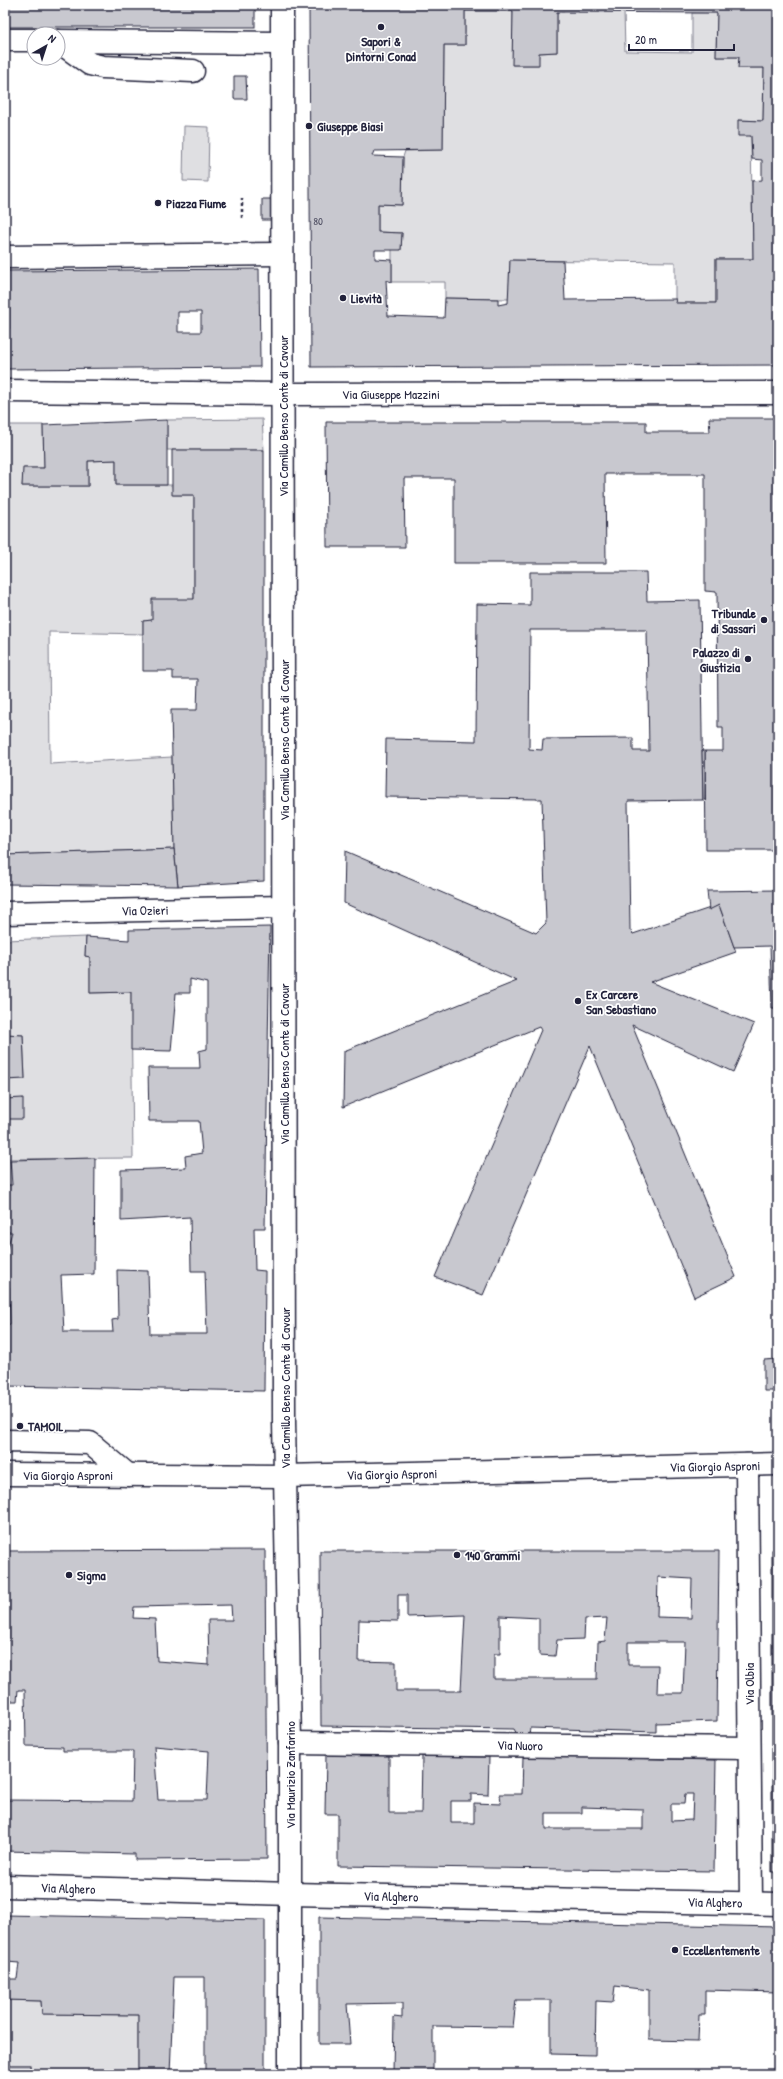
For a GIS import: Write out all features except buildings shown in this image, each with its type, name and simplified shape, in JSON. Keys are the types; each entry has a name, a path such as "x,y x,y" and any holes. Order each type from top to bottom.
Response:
{"street":[{"name":"Via Camillo Benso Conte di Cavour","path":"282,5 285,1476"},
{"path":"5,40 26,40"},
{"path":"66,41 282,43"},
{"path":"66,47 90,64 103,67 193,71"},
{"path":"5,257 282,254"},
{"name":"Via Giuseppe Mazzini","path":"5,391 283,394 778,393"},
{"name":"Via Ozieri","path":"5,913 284,907"},
{"path":"5,1443 8,1441 90,1443 128,1475"},
{"name":"Via Giorgio Asproni","path":"5,1474 285,1476 778,1464"},
{"name":"Via Olbia","path":"747,1465 751,1903"},
{"name":"Via Maurizio Zanfarino","path":"285,1476 290,1743 290,2074"},
{"name":"Via Nuoro","path":"290,1743 750,1748"},
{"name":"Via Alghero","path":"5,1886 290,1894 778,1904"}],"path":[{"path":"242,198 242,218"}],"shaded area":[{"path":"465,11 513,11 513,65 538,65 539,53 557,52 557,12 624,11 625,51 692,52 692,13 717,13 716,57 739,57 739,68 764,68 763,121 738,120 751,136 753,259 716,259 716,303 675,303 675,262 510,260 509,299 445,298 445,282 392,282 392,249 401,249 402,233 378,232 378,204 402,205 403,157 405,151 443,150 444,45 465,45"},
{"path":"184,126 209,127 208,182 183,181"},
{"path":"262,419 264,450 167,450 167,420"},
{"path":"5,425 43,425 44,468 24,468 22,486 88,486 88,461 116,460 116,485 172,485 173,495 194,495 194,599 152,620 143,621 143,634 49,632 50,764 172,757 174,849 5,855"},
{"path":"86,937 85,956 90,957 90,993 131,992 133,1158 5,1159 5,1080 25,1078 23,1035 5,1034 5,940"},
{"path":"5,2000 41,2001 42,2014 138,2015 138,2074 30,2074 30,2065 5,2065"}],"place":[{"name":"Sapori & Dintorni Conad","path":"381,27"},
{"name":"Giuseppe Biasi","path":"309,126"},
{"name":"Piazza Fiume","path":"158,203"},
{"name":"Lievità","path":"343,298"},
{"name":"Tribunale di Sassari","path":"764,620"},
{"name":"Palazzo di Giustizia","path":"748,659"},
{"name":"Ex Carcere San Sebastiano","path":"578,1001"},
{"name":"TAMOIL","path":"20,1426"},
{"name":"140 Grammi","path":"457,1555"},
{"name":"Sigma","path":"69,1575"},
{"name":"Eccellentemente","path":"675,1950"}]}
